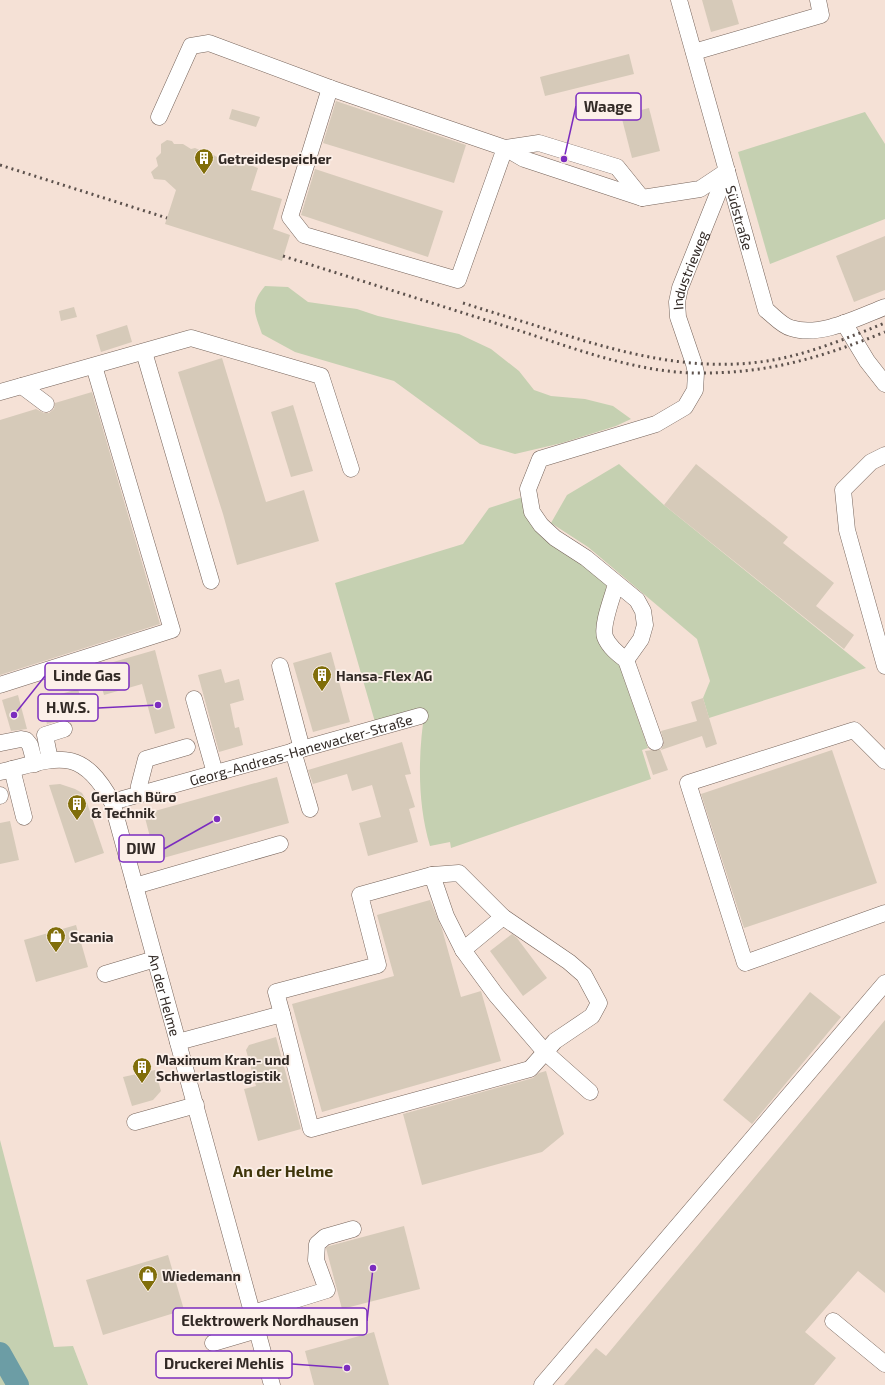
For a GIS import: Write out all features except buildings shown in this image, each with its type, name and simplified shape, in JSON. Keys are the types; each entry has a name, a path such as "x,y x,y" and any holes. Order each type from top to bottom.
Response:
{"street":[{"name":"Südstraße","path":"680,0 766,310 790,328 809,331 844,323 885,306"},
{"path":"694,52 821,15 818,0"},
{"path":"159,116 191,46 209,43 330,88 505,148 524,159 642,198 700,189 727,171"},
{"path":"330,88 290,216 304,235 458,280 505,148"},
{"path":"505,148 539,143 617,167 642,198"},
{"name":"Industrieweg","path":"616,584 586,558 555,538 541,525 532,512 528,490 540,459 656,424 685,408 695,390 696,373 678,317 677,302 680,288 727,171"},
{"path":"844,323 867,361 885,384"},
{"path":"0,392 191,338 321,376 351,469"},
{"path":"144,352 211,581"},
{"path":"0,685 172,630 94,366"},
{"path":"22,386 46,404"},
{"path":"885,455 872,462 843,490 847,530 885,666"},
{"path":"626,660 641,639 646,625 643,611 637,600 616,584 605,621 605,636 615,651 626,660 655,742"},
{"path":"280,666 310,809"},
{"path":"194,699 215,773"},
{"name":"Georg-Andreas-Hanewacker-Straße","path":"112,802 420,716"},
{"path":"42,762 45,734 64,729"},
{"path":"883,918 745,963 688,783 854,730 885,761"},
{"path":"2,743 21,739 26,740 42,762"},
{"path":"139,795 139,786 146,759 187,747"},
{"name":"An der Helme","path":"6,771 58,759 77,762 91,772 102,784 112,802 272,1385"},
{"path":"6,771 24,817"},
{"path":"135,886 280,844"},
{"path":"459,873 503,917 569,962 584,975 599,1003 592,1016 555,1041 530,1069 311,1128 276,992 378,965 360,895 432,875 459,873"},
{"path":"432,875 446,916 463,950 496,995 545,1052 590,1092"},
{"path":"463,950 503,917"},
{"path":"105,974 155,959"},
{"path":"542,1385 885,983"},
{"path":"178,1042 282,1014"},
{"path":"135,1122 196,1106"},
{"path":"253,1313 327,1290 316,1260 316,1244 325,1237 353,1229"},
{"path":"833,1321 885,1364"},
{"path":"213,1343 257,1330"}],"green space":[{"path":"865,112 885,144 885,219 770,264 738,152"},
{"path":"265,286 288,287 308,302 357,309 378,316 459,334 491,349 519,371 534,390 551,396 585,399 613,406 631,419 616,426 562,443 515,454 480,444 394,381 295,352 262,334 256,315 255,304"},
{"path":"619,464 664,505 866,668 709,718 703,698 710,681 697,639 588,547 551,523 567,495"},
{"path":"523,497 565,550 606,584 609,600 603,614 622,664 623,676 648,748 642,750 651,779 451,848 450,842 430,846 423,812 420,778 421,743 425,709 375,722 335,583 463,544 489,508"},
{"path":"0,1140 54,1347 73,1346 88,1385 0,1385"}],"waterway":[{"path":"0,1353 18,1385"}],"railway":[{"path":"0,165 167,218"},
{"path":"283,256 602,357 672,372 722,373 746,371 793,363 838,350 885,332"},
{"path":"463,303 582,340 634,354 660,359 713,364 740,364 767,361 797,355 885,323"}],"place":[{"name":"Waage","path":"564,159"},
{"name":"Getreidespeicher","path":"204,175"},
{"name":"Hansa-Flex AG","path":"322,692"},
{"name":"H.W.S.","path":"158,705"},
{"name":"Linde Gas","path":"14,715"},
{"name":"DIW","path":"217,819"},
{"name":"Gerlach Büro & Technik","path":"77,821"},
{"name":"Scania","path":"56,953"},
{"name":"Maximum Kran- und Schwerlastlogistik","path":"142,1084"},
{"name":"Elektrowerk Nordhausen","path":"373,1268"},
{"name":"Wiedemann","path":"148,1292"},
{"name":"Druckerei Mehlis","path":"347,1368"}],"district":[{"name":"An der Helme","path":"283,1170"}]}
